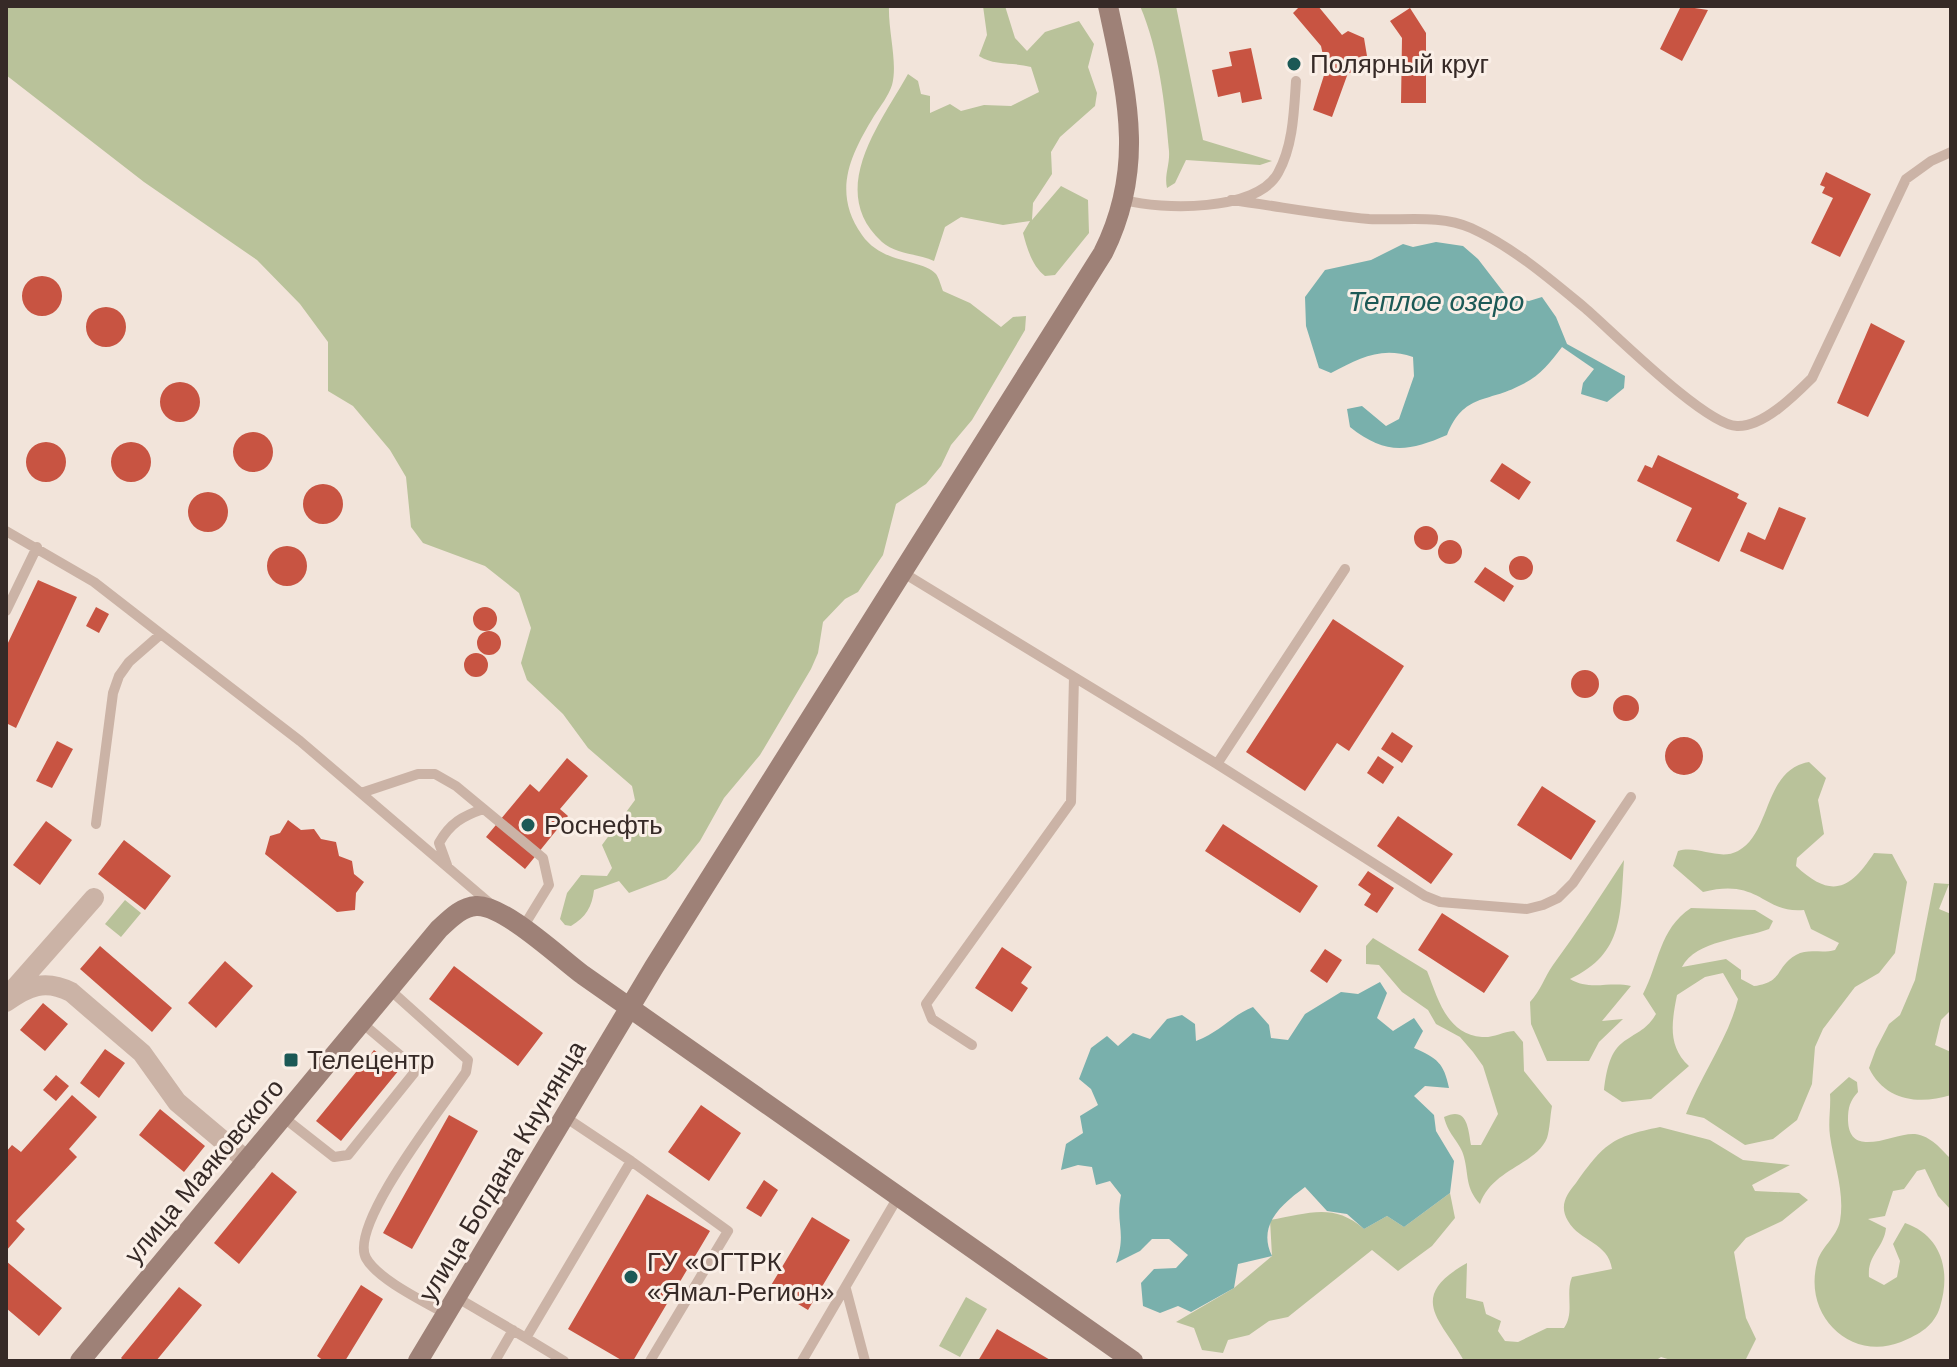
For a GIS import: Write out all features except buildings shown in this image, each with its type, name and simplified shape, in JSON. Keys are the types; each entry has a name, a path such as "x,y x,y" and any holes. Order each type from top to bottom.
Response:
{"main road":[{"name":"улица Богдана Кнунянца","path":"418,1361 630,1008 1092,273 1114,232 1125,200 1131,155 1128,105 1108,6"},
{"name":"улица Маяковского","path":"80,1361 439,929 464,909 475,905 497,910"},
{"path":"497,910 630,1008 1133,1361"}],"street":[{"path":"6,1000 94,898"},
{"path":"6,1000 36,984 59,986 71,992 142,1053 177,1102 247,1161"}],"lane":[{"path":"1125,200 1166,207 1231,200 1257,191 1277,175 1289,146 1296,81"},
{"path":"1231,200 1369,219 1431,219 1468,227 1519,257 1586,309 1674,389 1734,427 1751,424 1792,397 1812,378 1906,179 1931,161 1951,152"},
{"path":"6,531 94,582 222,677 497,910"},
{"path":"6,611 37,547"},
{"path":"1217,764 1345,569"},
{"path":"902,572 1217,764 1425,896 1440,902 1527,909 1558,898 1573,883 1631,797"},
{"path":"96,824 113,693 129,662 161,634"},
{"path":"972,1045 932,1019 926,1004 1071,802 1074,677"},
{"path":"361,793 418,774 435,774 543,858 549,885 522,929"},
{"path":"447,866 439,843 447,829 463,816 483,809"},
{"path":"389,989 468,1060 466,1072 397,1172 364,1230 361,1245 366,1260 380,1273 513,1330 564,1361"},
{"path":"283,1117 334,1157 348,1155 414,1073 414,1067 362,1023"},
{"path":"565,1117 728,1231 650,1361"},
{"path":"526,1338 631,1161"},
{"path":"802,1361 898,1197"},
{"path":"846,1289 865,1361"},
{"path":"495,1361 513,1330"}],"green space":[{"path":"6,6 889,6 894,76 889,93 865,131 852,160 846,189 853,219 862,235 880,252 929,269 937,276 943,291 970,303 1001,327 1013,317 1026,316 1025,330 972,420 951,445 941,466 926,484 896,504 883,555 858,592 845,599 823,622 818,653 811,669 760,755 724,798 700,841 666,879 629,893 619,881 594,890 590,906 581,919 571,926 560,919 567,893 581,875 607,876 612,868 602,845 635,800 632,786 588,748 563,714 527,680 521,663 531,628 519,593 485,566 423,543 411,527 406,477 390,450 353,406 328,391 328,342 300,304 257,260 144,182 6,75"},
{"path":"983,6 1005,6 1015,38 1027,51 1045,32 1079,21 1094,44 1088,67 1097,93 1095,106 1060,137 1051,152 1052,174 1033,203 1032,220 1061,186 1088,200 1089,233 1055,275 1045,276 1031,256 1023,233 1030,221 1003,225 961,217 945,227 934,261 894,249 882,242 866,222 858,201 858,180 864,158 884,114 908,74 918,81 921,94 930,96 930,113 950,104 961,111 984,105 1011,106 1039,92 1031,67 991,61 979,56 987,35"},
{"path":"1140,6 1176,6 1203,140 1272,161 1260,165 1186,160 1175,183 1167,188 1169,151 1163,96 1152,41"},
{"path":"1809,762 1826,778 1818,800 1824,834 1797,858 1796,866 1820,883 1839,886 1857,875 1874,853 1892,854 1907,882 1895,953 1879,973 1855,987 1823,1029 1815,1047 1812,1084 1797,1120 1773,1139 1745,1145 1704,1118 1686,1114 1728,1028 1738,999 1723,973 1705,977 1677,995 1674,1042 1689,1066 1651,1099 1622,1102 1604,1090 1606,1077 1611,1058 1618,1047 1645,1028 1656,1014 1643,994 1672,926 1691,908 1755,910 1773,921 1769,929 1698,951 1682,967 1726,959 1741,970 1741,979 1754,986 1775,978 1789,960 1801,953 1835,950 1839,943 1811,929 1804,910 1779,907 1737,889 1703,892 1673,866 1678,851 1731,854 1738,851 1757,831 1783,777 1794,767"},
{"path":"1624,860 1620,914 1610,944 1588,969 1570,979 1592,985 1631,986 1602,1021 1623,1019 1599,1042 1589,1061 1547,1061 1531,1024 1530,1002"},
{"path":"1934,883 1949,884 1939,909 1951,914 1951,1010 1941,1020 1935,1045 1951,1052 1951,1095 1915,1100 1884,1088 1869,1068 1889,1024 1900,1015 1915,980"},
{"path":"125,900 141,913 121,937 105,924"},
{"path":"1373,938 1427,971 1445,1013 1460,1029 1482,1037 1514,1031 1523,1042 1524,1071 1552,1106 1547,1138 1541,1147 1494,1183 1480,1204 1470,1187 1462,1152 1444,1117 1452,1114 1462,1116 1471,1145 1481,1145 1498,1114 1483,1066 1460,1037 1436,1024 1428,1010 1402,992 1379,965 1366,964 1366,946"},
{"path":"1849,1077 1857,1082 1858,1092 1848,1111 1850,1132 1856,1139 1874,1142 1921,1135 1951,1159 1951,1210 1938,1196 1925,1169 1917,1171 1904,1189 1893,1191 1885,1216 1868,1219 1886,1228 1871,1263 1869,1277 1884,1285 1897,1277 1900,1261 1893,1244 1905,1223 1928,1237 1944,1268 1943,1294 1934,1319 1914,1336 1882,1347 1865,1346 1849,1340 1824,1317 1817,1301 1817,1263 1836,1232 1841,1210 1829,1131 1830,1094"},
{"path":"1660,1127 1710,1140 1743,1160 1790,1165 1752,1185 1755,1191 1799,1193 1808,1200 1782,1221 1746,1238 1734,1252 1746,1318 1756,1339 1745,1361 1674,1361 1661,1357 1655,1361 1464,1361 1434,1310 1433,1299 1437,1287 1467,1263 1466,1298 1483,1302 1486,1314 1501,1321 1498,1331 1505,1341 1518,1342 1547,1328 1564,1328 1569,1316 1572,1277 1612,1269 1605,1253 1579,1234 1568,1221 1564,1210 1567,1196 1594,1159 1610,1144 1630,1134"},
{"path":"1450,1193 1455,1218 1432,1246 1398,1271 1372,1250 1288,1317 1269,1321 1249,1335 1228,1340 1223,1353 1202,1350 1194,1328 1176,1322 1234,1288 1272,1256 1270,1220 1320,1212 1342,1215 1364,1229 1387,1216 1404,1227"},
{"path":"966,1297 987,1309 960,1357 939,1346"}],"water":[{"name":"Теплое озеро","path":"1436,242 1463,246 1478,259 1508,298 1529,301 1542,297 1556,317 1567,344 1625,376 1624,388 1607,402 1581,394 1583,383 1594,369 1562,347 1534,378 1509,391 1469,405 1447,435 1433,441 1397,448 1374,442 1350,427 1347,409 1362,406 1386,426 1399,419 1414,376 1413,357 1381,353 1361,358 1331,373 1319,368 1306,326 1305,297 1325,270 1371,260 1403,244 1413,247"},
{"path":"1380,982 1387,993 1377,1018 1393,1031 1414,1018 1423,1031 1414,1048 1438,1062 1447,1080 1449,1088 1425,1086 1414,1096 1434,1115 1436,1131 1454,1161 1450,1193 1404,1227 1387,1216 1364,1229 1347,1214 1327,1211 1305,1187 1280,1209 1270,1225 1267,1235 1272,1256 1238,1264 1234,1288 1191,1312 1178,1306 1160,1313 1143,1306 1141,1283 1154,1269 1176,1268 1188,1255 1169,1239 1152,1239 1140,1251 1116,1263 1121,1243 1121,1195 1110,1181 1096,1185 1092,1167 1078,1165 1061,1170 1066,1144 1083,1133 1080,1116 1098,1105 1091,1089 1079,1079 1091,1048 1107,1036 1118,1046 1133,1033 1150,1039 1167,1019 1182,1015 1195,1024 1196,1041 1253,1007 1269,1025 1271,1038 1288,1040 1305,1014 1341,992 1358,994"}],"place":[{"name":"Полярный круг","path":"1294,64"},
{"name":"Роснефть","path":"528,825"},
{"name":"Телецентр","path":"291,1060"},
{"name":"ГУ «ОГТРК «Ямал-Регион»","path":"631,1277"}]}
